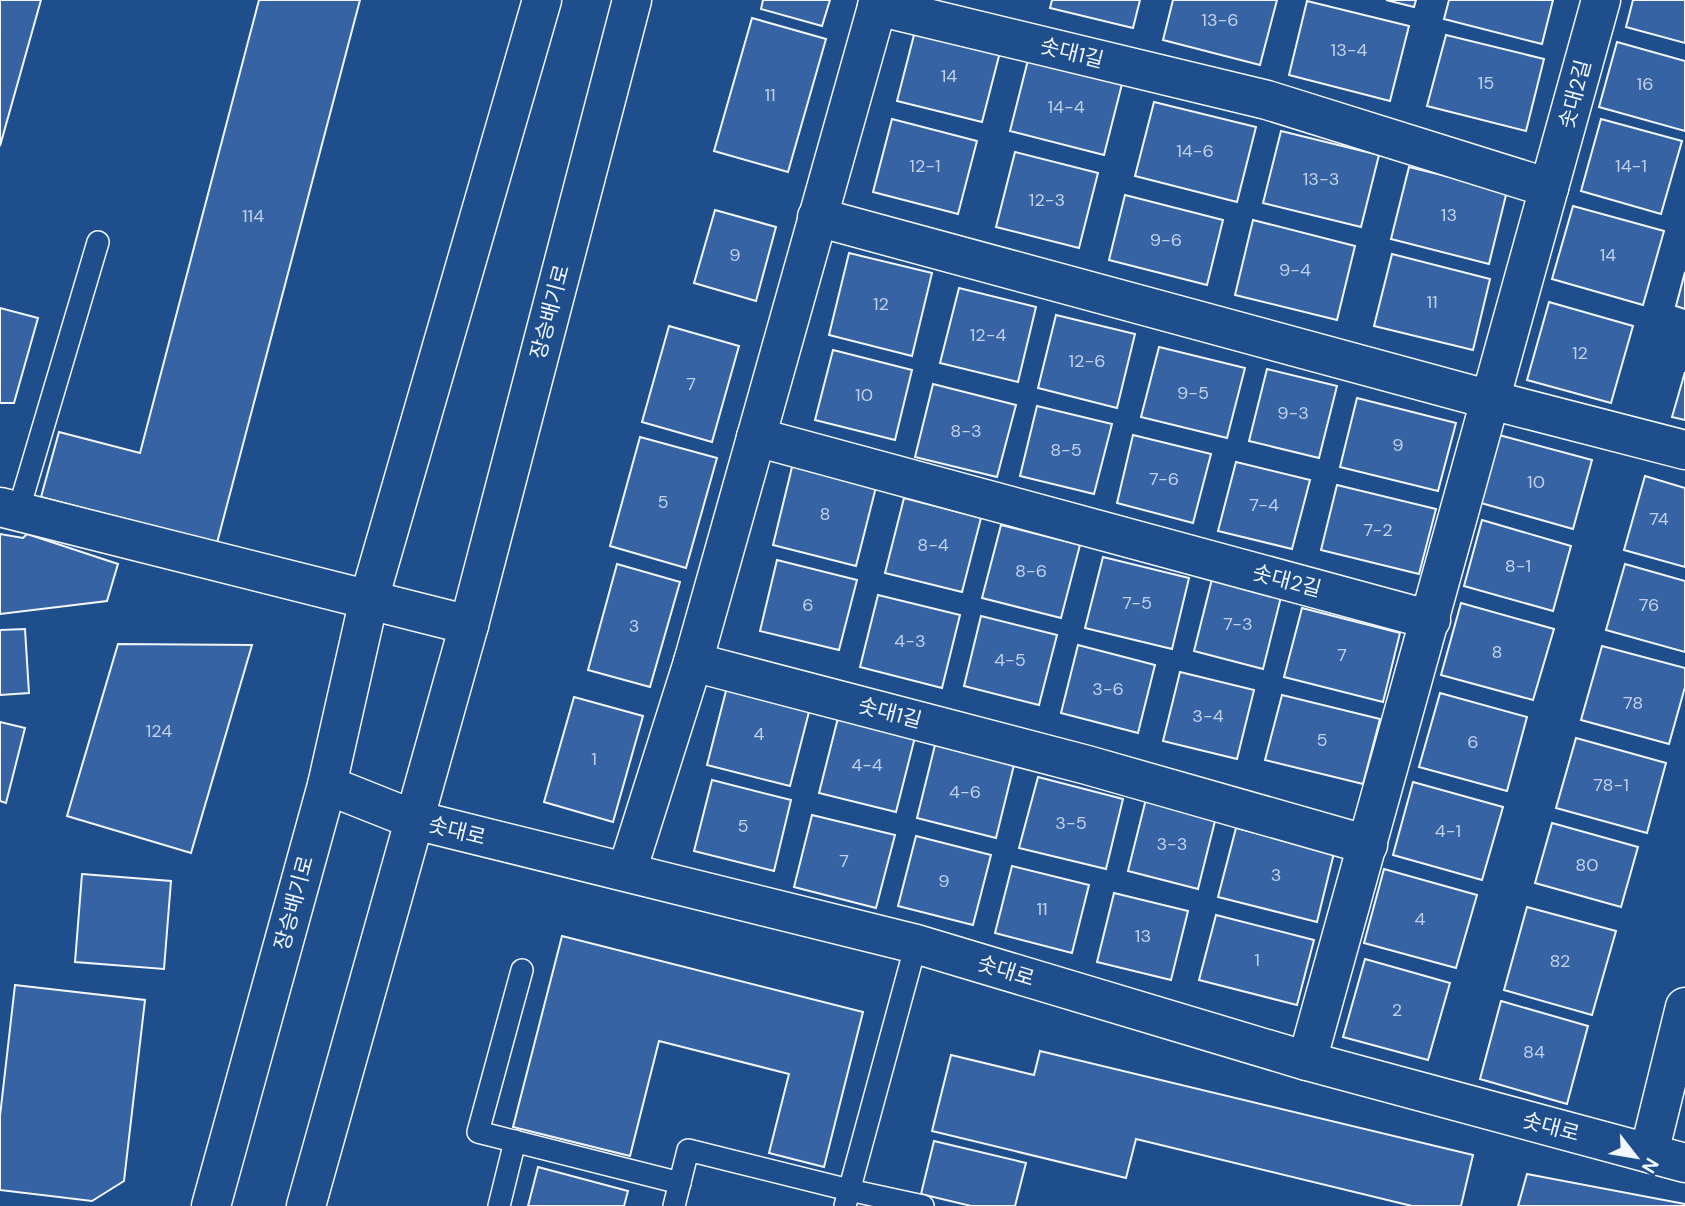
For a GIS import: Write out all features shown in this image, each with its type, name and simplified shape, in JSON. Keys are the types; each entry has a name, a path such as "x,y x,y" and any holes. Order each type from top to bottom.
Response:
{"street":[{"name":"장승배기로","path":"211,1206 327,785 369,598 542,0"},
{"name":"장승배기로","path":"306,1206 469,625 632,0"},
{"name":"솟대2길","path":"1307,1061 1601,0"},
{"name":"솟대1길","path":"627,871 693,662 878,3 1266,100 1549,188"},
{"path":"817,217 1685,450"},
{"name":"솟대2길","path":"756,436 1431,620"},
{"path":"9,510 469,625"},
{"name":"솟대1길","path":"693,662 1087,765 1368,845"},
{"name":"솟대로","path":"327,785 415,820 916,944 1307,1061 1685,1163"},
{"path":"1649,1153 1685,1007"}],"lane":[{"path":"9,510 98,242"},
{"path":"847,1198 916,944"},
{"path":"522,970 478,1132 680,1183"},
{"path":"499,1206 516,1141"},
{"path":"674,1206 688,1150 847,1198 923,1206"}],"building":[{"path":"0,0 41,0 0,146"},
{"path":"259,0 360,0 217,543 41,497 59,432 140,453"},
{"path":"763,0 830,0 822,26 761,9"},
{"path":"1052,0 1140,0 1133,28 1050,8"},
{"path":"1173,0 1277,0 1260,65 1163,40"},
{"path":"1386,0 1416,0 1414,7"},
{"path":"1449,0 1553,0 1542,44 1444,19"},
{"path":"1633,0 1685,0 1685,43 1626,27"},
{"path":"1307,1 1409,26 1390,101 1289,75"},
{"path":"752,18 826,39 788,172 714,151"},
{"path":"915,31 1000,52 982,122 897,101"},
{"path":"1446,35 1544,59 1526,131 1427,106"},
{"path":"1617,42 1685,61 1685,131 1599,107"},
{"path":"1028,60 1122,84 1104,155 1010,131"},
{"path":"1154,102 1256,127 1237,202 1135,176"},
{"path":"892,119 977,141 958,214 873,192"},
{"path":"1601,119 1682,141 1661,214 1581,191"},
{"path":"1281,131 1379,155 1361,227 1263,203"},
{"path":"1015,152 1098,173 1079,248 996,227"},
{"path":"1409,167 1507,191 1489,264 1391,239"},
{"path":"1125,195 1223,220 1207,285 1109,260"},
{"path":"1573,206 1664,231 1643,305 1552,279"},
{"path":"715,210 776,227 756,301 694,283"},
{"path":"1253,220 1355,246 1337,320 1235,295"},
{"path":"849,253 932,273 912,356 829,335"},
{"path":"1392,254 1490,279 1473,350 1374,326"},
{"path":"1685,272 1685,309 1676,306"},
{"path":"959,288 1036,307 1018,382 940,363"},
{"path":"1549,302 1633,326 1611,403 1527,380"},
{"path":"0,308 38,318 14,403 0,403"},
{"path":"1056,315 1135,334 1117,408 1038,388"},
{"path":"669,326 739,346 712,442 642,422"},
{"path":"1159,347 1245,368 1227,438 1141,417"},
{"path":"833,350 912,370 895,440 815,420"},
{"path":"1267,369 1337,386 1319,458 1249,441"},
{"path":"1685,372 1685,420 1672,417"},
{"path":"933,384 1016,405 997,477 915,457"},
{"path":"1357,398 1456,423 1438,491 1340,467"},
{"path":"1037,406 1112,424 1094,494 1020,476"},
{"path":"1133,435 1211,454 1193,523 1117,503"},
{"path":"1499,435 1592,460 1573,529 1481,503"},
{"path":"640,437 717,458 686,568 610,546"},
{"path":"1236,462 1310,480 1292,549 1218,531"},
{"path":"793,463 877,483 856,566 773,545"},
{"path":"1645,476 1685,488 1685,567 1624,550"},
{"path":"1337,485 1436,509 1419,574 1321,550"},
{"path":"904,498 981,518 962,592 885,573"},
{"path":"1482,520 1571,546 1553,611 1464,586"},
{"path":"1001,525 1080,545 1061,618 982,598"},
{"path":"0,534 23,538 27,534 118,564 107,601 0,614"},
{"path":"1103,557 1189,578 1172,649 1085,628"},
{"path":"777,560 857,580 839,650 760,631"},
{"path":"617,564 680,582 650,687 588,670"},
{"path":"1625,564 1685,581 1685,652 1606,630"},
{"path":"1212,579 1281,597 1263,669 1194,651"},
{"path":"878,595 960,615 942,688 860,667"},
{"path":"1461,603 1554,629 1533,700 1441,675"},
{"path":"1302,608 1400,633 1383,702 1284,677"},
{"path":"981,616 1057,635 1039,705 964,686"},
{"path":"25,629 29,693 0,695 0,630"},
{"path":"118,644 252,645 191,853 67,816"},
{"path":"1078,645 1155,665 1138,733 1061,713"},
{"path":"1602,646 1685,668 1685,687 1669,744 1581,720"},
{"path":"1180,672 1254,690 1237,759 1163,741"},
{"path":"728,683 811,704 790,786 707,765"},
{"path":"1440,693 1527,717 1507,791 1419,767"},
{"path":"1282,695 1380,719 1363,784 1265,760"},
{"path":"574,697 643,716 613,822 544,802"},
{"path":"838,718 915,737 896,812 819,793"},
{"path":"0,722 25,728 6,803 0,801"},
{"path":"1576,738 1666,763 1647,833 1556,808"},
{"path":"935,745 1014,765 996,838 917,818"},
{"path":"1038,777 1123,799 1106,869 1019,848"},
{"path":"712,780 791,800 774,871 694,851"},
{"path":"1413,782 1503,807 1482,880 1393,855"},
{"path":"1146,799 1216,817 1198,889 1128,871"},
{"path":"812,815 895,835 876,908 794,887"},
{"path":"1552,823 1638,847 1621,907 1535,883"},
{"path":"1236,828 1334,853 1317,922 1218,897"},
{"path":"916,836 991,855 973,925 898,906"},
{"path":"1012,866 1089,885 1072,953 995,933"},
{"path":"1384,869 1477,895 1456,968 1364,943"},
{"path":"82,874 171,881 164,969 75,962"},
{"path":"1114,893 1188,911 1171,980 1097,962"},
{"path":"1527,907 1616,931 1592,1015 1504,990"},
{"path":"1216,915 1314,940 1297,1005 1199,980"},
{"path":"562,936 863,1012 824,1167 769,1153 789,1074 659,1041 630,1156 513,1127"},
{"path":"1365,959 1450,983 1428,1060 1343,1037"},
{"path":"15,985 145,1000 124,1181 92,1201 0,1190 0,1116"},
{"path":"1501,1001 1588,1026 1567,1104 1480,1079"},
{"path":"1040,1051 1473,1155 1461,1206 1412,1206 1136,1139 1126,1178 932,1131 951,1055 1034,1075"},
{"path":"934,1141 1026,1163 1015,1206 971,1206 921,1194"},
{"path":"538,1167 628,1191 624,1206 528,1206"},
{"path":"1527,1174 1685,1204 1685,1206 1518,1206"}]}
